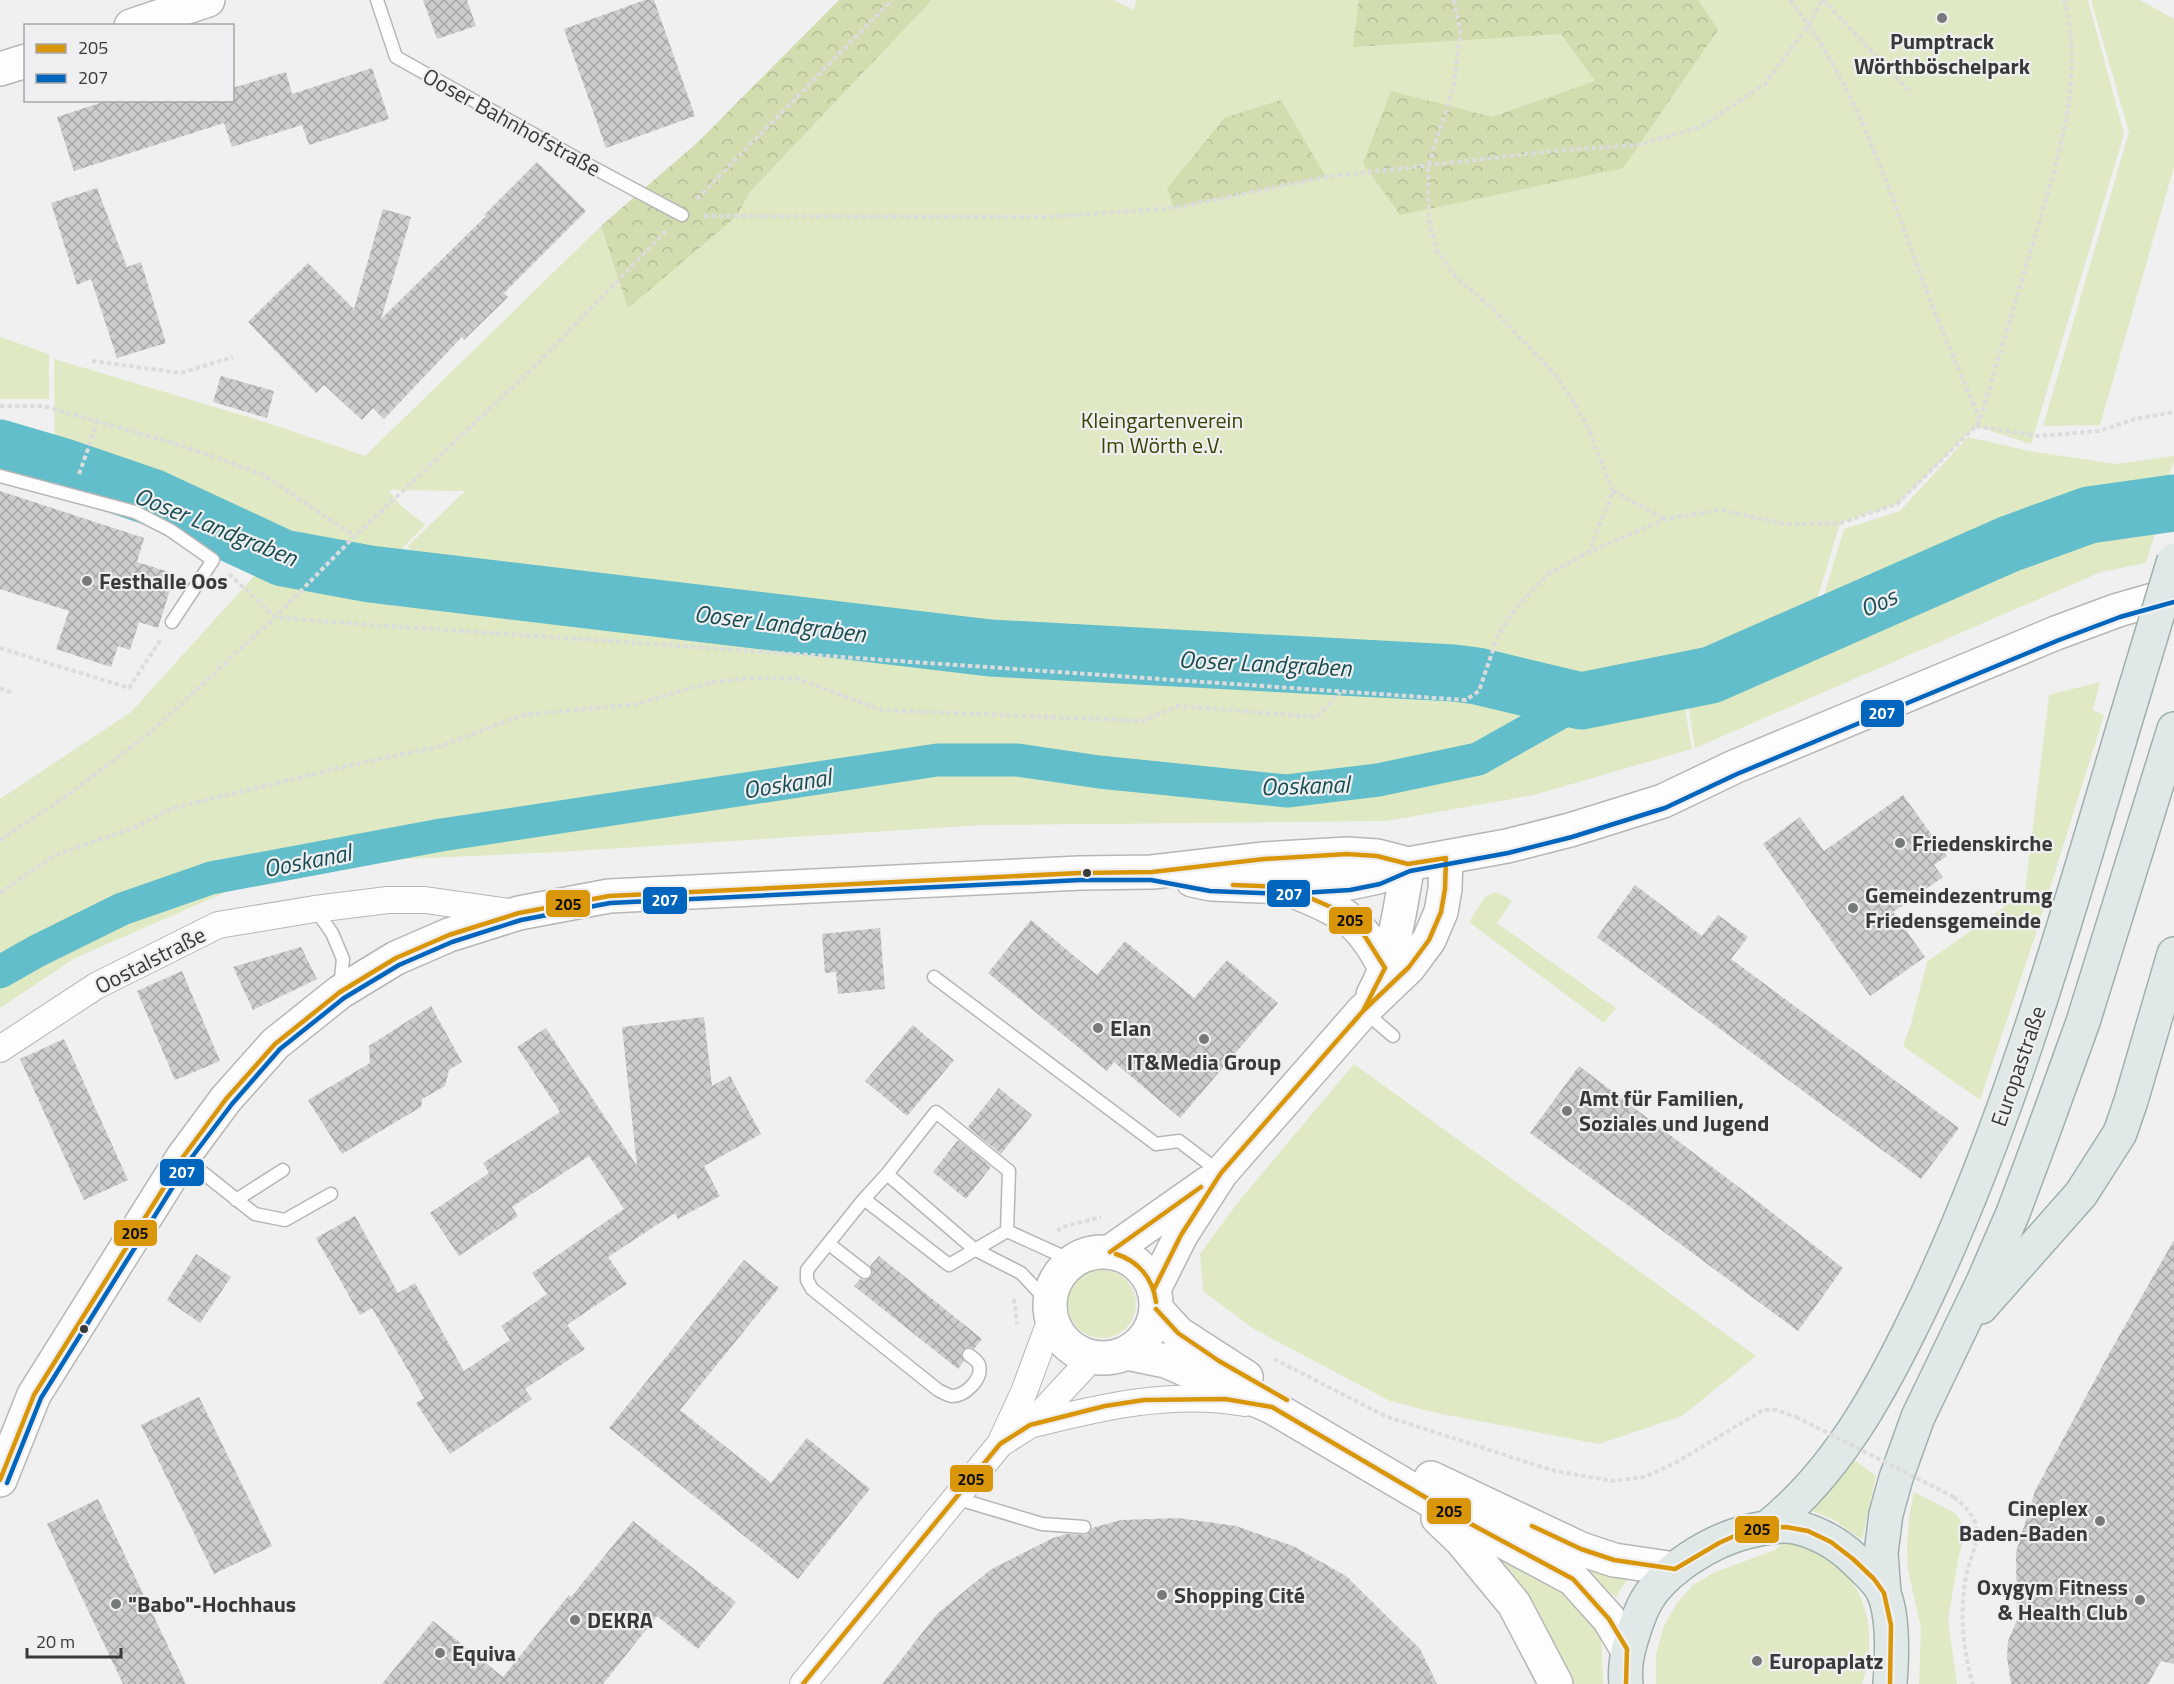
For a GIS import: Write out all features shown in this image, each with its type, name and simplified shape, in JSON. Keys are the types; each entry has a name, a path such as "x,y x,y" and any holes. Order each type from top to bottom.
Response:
{"main road":[{"name":"Europastraße","path":"1769,1526 1792,1508 1816,1483 1839,1452 1892,1366 1940,1267 1970,1197 2019,1068 2174,560"},
{"name":"Europastraße","path":"1884,1593 1881,1553 1886,1514 1896,1478 1918,1417 1983,1282 2013,1213 2083,1022 2174,729"},
{"path":"1958,1333 2081,1194 2120,1133 2174,954"},
{"path":"1626,1684 1627,1649 1644,1604 1669,1574 1705,1548 1738,1534 1769,1526 1794,1527 1820,1536 1846,1552 1866,1570 1884,1593 1893,1652 1890,1684"}],"street":[{"path":"137,24 208,0"},
{"path":"0,69 24,62"},
{"path":"1152,872 1211,884 1285,887 1350,883 1378,877 1408,864 1507,846 1559,833 1663,801 1734,767 2046,638 2118,610 2174,594"},
{"path":"0,1480 34,1395 183,1157 226,1099 275,1044 340,992 396,958 449,934 519,913 609,896 1068,873 1152,872 1264,859 1347,854 1377,856 1408,864"},
{"path":"1050,1311 1056,1330 1071,1348 1092,1358 1116,1357 1127,1353 1147,1335 1153,1322 1155,1299 1181,1235 1221,1173 1363,1011 1409,967 1429,940 1442,912 1446,858"},
{"path":"1363,1011 1385,969 1408,864"},
{"path":"1285,887 1340,911 1350,919 1370,941 1385,969"},
{"name":"Oostalstraße","path":"0,1049 96,986 218,926 315,909 388,900 425,900 519,913"},
{"path":"1110,1252 1221,1173"},
{"path":"803,1684 1000,1444 1024,1392 1050,1311 1053,1287 1061,1272 1073,1261 1097,1252 1120,1254 1144,1271 1155,1299 1178,1334 1218,1361 1384,1457 1581,1549 1614,1560 1675,1569"},
{"path":"1127,1353 1166,1361 1272,1407 1469,1523 1573,1579 1609,1619 1627,1649"},
{"path":"1000,1444 1029,1425 1092,1358"},
{"path":"1029,1425 1105,1406 1144,1400 1225,1399 1272,1407"},
{"path":"1402,1483 1461,1540 1514,1604 1556,1684"}],"lane":[{"name":"Ooser Bahnhofstraße","path":"377,0 396,57 594,168 682,214"},
{"path":"0,476 135,512 170,530 213,560 172,622"},
{"path":"315,909 332,933 343,959 340,992"},
{"path":"934,977 1156,1144 1179,1141 1221,1173"},
{"path":"1363,1011 1393,1036"},
{"path":"969,1355 978,1362 980,1367 976,1380 963,1393 954,1396 946,1394 812,1289 807,1280 807,1270 936,1112 1009,1171 1007,1231"},
{"path":"183,1157 255,1214 285,1220 331,1194"},
{"path":"236,1200 283,1170"},
{"path":"887,1174 974,1249 1021,1273 1050,1311"},
{"path":"864,1199 949,1265 1007,1231"},
{"path":"1007,1231 1073,1261"},
{"path":"829,1244 865,1272"},
{"path":"955,1498 1042,1524 1084,1527"}],"path":[{"path":"0,840 68,795 152,731 275,616 355,536 536,365 892,0"},
{"path":"1454,0 1460,31 1454,86 1428,166 1429,221 1437,250 1456,277 1493,309 1559,379 1586,423 1613,491 1665,519"},
{"path":"1790,0 1809,24 1846,85 1875,150 1927,294 1980,419"},
{"path":"682,214 736,217 1058,216 1174,208 1326,177 1553,151 1638,145 1701,127 1765,84 1809,24 1823,0 1911,93"},
{"path":"213,560 275,616 329,622 1466,700 1479,691 1498,635 1516,608 1548,574 1589,552 1665,519 1721,510 1785,524 1840,523 1897,504 1976,426 2053,173 2071,91 2070,23 2064,0"},
{"path":"92,361 181,373 233,357"},
{"path":"0,406 43,406 170,442 263,475 355,536"},
{"path":"1976,426 2038,436 2099,431 2135,419 2174,412"},
{"path":"77,480 98,421"},
{"path":"1589,552 1613,491"},
{"path":"0,648 129,688 172,622"},
{"path":"0,893 55,855 131,829 173,808 441,746 523,714 637,704 711,681 754,678 798,679 882,710 1143,721 1178,706 1317,717 1341,692"},
{"path":"0,688 13,693"},
{"path":"1428,1429 1551,1470 1612,1481 1645,1477 1656,1472 1677,1462 1763,1410 1776,1410 1796,1417 1954,1497 1966,1507 1977,1531 1965,1581 1964,1601 1965,1658 1972,1684"}],"green space":[{"path":"839,0 932,0 750,192 736,217 628,308 601,226 698,142"},
{"name":"Kleingartenverein Im Wörth e.V.","path":"932,0 1113,0 1134,10 1136,0 2088,0 2124,134 2031,444 1976,426 1897,504 1840,523 1814,610 1746,646 1568,688 1477,676 1472,700 1575,718 1684,703 1692,749 1534,795 1386,821 983,825 558,852 406,859 375,863 247,883 75,958 0,1008 0,799 131,712 256,574 181,521 55,473 54,359 265,422 365,456 601,226 628,307 736,217 750,192","holes":["389,490 465,491 407,547 452,577 402,549 425,525 400,505"]},
{"path":"1359,0 1698,0 1718,30 1623,168 1400,215 1363,163 1391,91 1492,117 1595,81 1561,34 1353,47"},
{"path":"2091,0 2140,0 2174,19 2174,167 2100,425 2043,426 2129,132"},
{"path":"1281,100 1326,177 1174,208 1167,189 1224,118"},
{"path":"0,337 49,354 49,399 0,399"},
{"path":"1968,437 2029,451 2116,464 2174,456 2174,462 2164,487 1940,544 1821,605 1844,529 1900,511"},
{"path":"2161,513 2146,563 2101,572 1695,748 1687,699 2088,526"},
{"path":"2100,682 2093,710 2104,715 2034,939 1980,1100 1903,1046 1927,962 2025,892 2049,695"},
{"path":"1495,892 1512,901 1497,923 1616,1008 1604,1023 1469,922 1485,897"},
{"path":"1354,1064 1756,1356 1682,1416 1599,1444 1437,1413 1390,1401 1254,1329 1203,1291 1200,1254 1239,1201"},
{"path":"1102,1270 1115,1273 1126,1280 1133,1291 1136,1304 1133,1317 1126,1328 1115,1335 1102,1338 1089,1335 1078,1328 1071,1317 1068,1304 1071,1291 1078,1280 1089,1273"},
{"path":"1854,1460 1876,1476 1862,1540 1833,1519 1812,1511"},
{"path":"1914,1492 1955,1513 1962,1523 1964,1536 1948,1620 1957,1684 1919,1684 1921,1628 1908,1570 1907,1547 1909,1517"},
{"path":"1789,1538 1830,1559 1854,1585 1862,1600 1867,1616 1869,1649 1862,1684 1656,1684 1656,1654 1664,1626 1677,1603 1693,1585 1715,1572 1775,1550"},
{"path":"1488,1547 1563,1586 1601,1631 1603,1684 1572,1684 1551,1639 1533,1608"},
{"path":"1570,1557 1632,1574 1619,1591 1617,1598 1584,1573"}],"building":[{"path":"423,0 467,0 476,26 437,39"},
{"path":"645,0 654,0 695,116 606,148 564,29"},
{"path":"372,68 389,119 309,145 302,125 232,147 224,123 74,171 57,117 103,102 234,102 234,87 286,72 292,94"},
{"path":"537,162 586,211 504,293 508,297 464,340 462,337 384,419 373,408 362,420 324,385 316,393 248,322 308,263 354,309 383,209 411,217 381,319 486,216 484,215"},
{"path":"97,188 127,267 141,262 166,343 117,358 91,279 77,285 51,203"},
{"path":"221,376 274,391 267,418 213,402"},
{"name":"Festhalle Oos","path":"0,491 144,538 137,562 175,574 158,628 139,622 130,650 118,646 111,667 56,649 69,611 0,589"},
{"path":"1903,795 1947,856 1934,865 1943,877 1893,912 1925,957 1870,996 1763,844 1800,817 1824,851"},
{"path":"1635,885 1702,936 1718,915 1748,937 1731,959 1959,1128 1921,1179 1597,937"},
{"path":"1031,920 1097,975 1125,941 1194,998 1227,960 1278,1003 1180,1118 1114,1062 1107,1071 988,973"},
{"path":"880,928 885,989 838,994 836,972 825,973 822,934"},
{"path":"301,947 317,979 253,1010 233,967"},
{"path":"182,971 220,1061 175,1080 137,991"},
{"path":"431,1006 462,1062 449,1070 445,1086 422,1099 421,1107 342,1154 308,1100 370,1063 369,1046"},
{"path":"704,1017 712,1086 730,1076 761,1134 704,1166 720,1196 678,1219 675,1213 608,1257 627,1284 567,1325 585,1349 525,1389 532,1399 450,1454 416,1403 424,1398 372,1308 360,1315 316,1238 355,1216 398,1293 415,1283 464,1371 510,1340 501,1326 547,1294 532,1273 624,1209 589,1156 512,1207 518,1216 459,1256 430,1213 489,1173 483,1163 560,1112 517,1047 546,1028 637,1166 622,1027"},
{"path":"913,1025 954,1060 907,1116 865,1081"},
{"path":"64,1039 128,1180 84,1200 20,1059"},
{"path":"1579,1066 1843,1268 1798,1331 1530,1133"},
{"path":"999,1088 1032,1115 1001,1154 968,1127"},
{"path":"958,1140 991,1167 966,1199 933,1172"},
{"name":"Cineplex Baden-Baden","path":"2174,1240 2174,1664 2161,1661 2148,1684 2011,1684 2007,1657 2008,1641 2017,1620 2016,1552 2035,1491"},
{"path":"196,1254 231,1277 200,1323 167,1300"},
{"path":"879,1256 982,1339 974,1349 969,1347 963,1350 961,1355 964,1361 958,1369 854,1286 860,1279 871,1277 873,1273 870,1266"},
{"path":"744,1260 779,1288 680,1410 771,1483 807,1438 870,1489 798,1579 609,1428"},
{"path":"199,1397 272,1546 214,1574 141,1425"},
{"name":"\"Babo\"-Hochhaus","path":"98,1499 186,1684 123,1684 47,1524"},
{"name":"Shopping Cité","path":"1179,1518 1236,1526 1293,1546 1346,1576 1420,1649 1437,1684 882,1684 937,1614 990,1570 1053,1538 1067,1534 1087,1535 1092,1528 1121,1520"},
{"path":"633,1521 736,1602 698,1649 657,1616 603,1684 382,1684 433,1621 503,1677"}],"waterway":[{"name":"Ooser Landgraben","path":"0,448 154,498 283,558 370,574 990,648 1454,673 1477,676 1581,701 1711,675 2009,544 2089,515 2174,503"},
{"name":"Ooskanal","path":"0,972 122,909 211,878 441,835 937,760 1018,760 1099,772 1287,791 1378,780 1478,759 1581,701"}],"transit line":[{"name":"207","path":"7,1483 41,1398 189,1161 232,1104 280,1049 344,998 399,965 452,942 521,920 610,903 1080,880 1151,880 1210,891 1285,894 1350,890 1380,884 1410,871 1508,853 1572,837 1665,808 1737,774 2059,640 2120,617 2174,602"},
{"name":"205","path":"0,1480 34,1395 183,1157 226,1099 275,1044 340,992 396,958 449,935 519,913 609,896 1080,873 1152,872 1264,859 1347,854 1377,856 1408,864 1446,858 1445,889 1441,912 1429,940 1409,967 1363,1011 1221,1173 1181,1235 1154,1289"},
{"name":"205","path":"1233,885 1285,887 1340,911 1361,930 1385,968 1363,1011 1351,1025"},
{"name":"205","path":"1110,1252 1201,1187"},
{"name":"205","path":"1116,1254 1138,1266 1152,1285 1156,1302"},
{"name":"205","path":"1156,1309 1178,1333 1219,1361 1287,1400"},
{"name":"205","path":"803,1684 1000,1444 1030,1425 1105,1406 1144,1400 1225,1399 1272,1407 1469,1523 1573,1579 1609,1619 1627,1649 1626,1684"},
{"name":"205","path":"1532,1526 1581,1549 1614,1560 1675,1569 1741,1533 1764,1528 1786,1527 1808,1531 1831,1542 1853,1559 1874,1579 1884,1593 1891,1625 1890,1684"}],"place":[{"name":"Pumptrack Wörthböschelpark","path":"1942,18"},
{"name":"Festhalle Oos","path":"87,581"},
{"name":"Friedenskirche","path":"1900,843"},
{"name":"Gemeindezentrumg Friedensgemeinde","path":"1853,908"},
{"name":"Elan","path":"1098,1028"},
{"name":"IT&Media Group","path":"1204,1039"},
{"name":"Amt für Familien, Soziales und Jugend","path":"1567,1111"},
{"name":"Cineplex Baden-Baden","path":"2100,1521"},
{"name":"Shopping Cité","path":"1162,1595"},
{"name":"Oxygym Fitness & Health Club","path":"2140,1600"},
{"name":"\"Babo\"-Hochhaus","path":"116,1604"},
{"name":"DEKRA","path":"575,1620"},
{"name":"Equiva","path":"440,1653"},
{"name":"Europaplatz","path":"1757,1661"}],"water label":[{"name":"Oos","path":"1878,602"}]}
